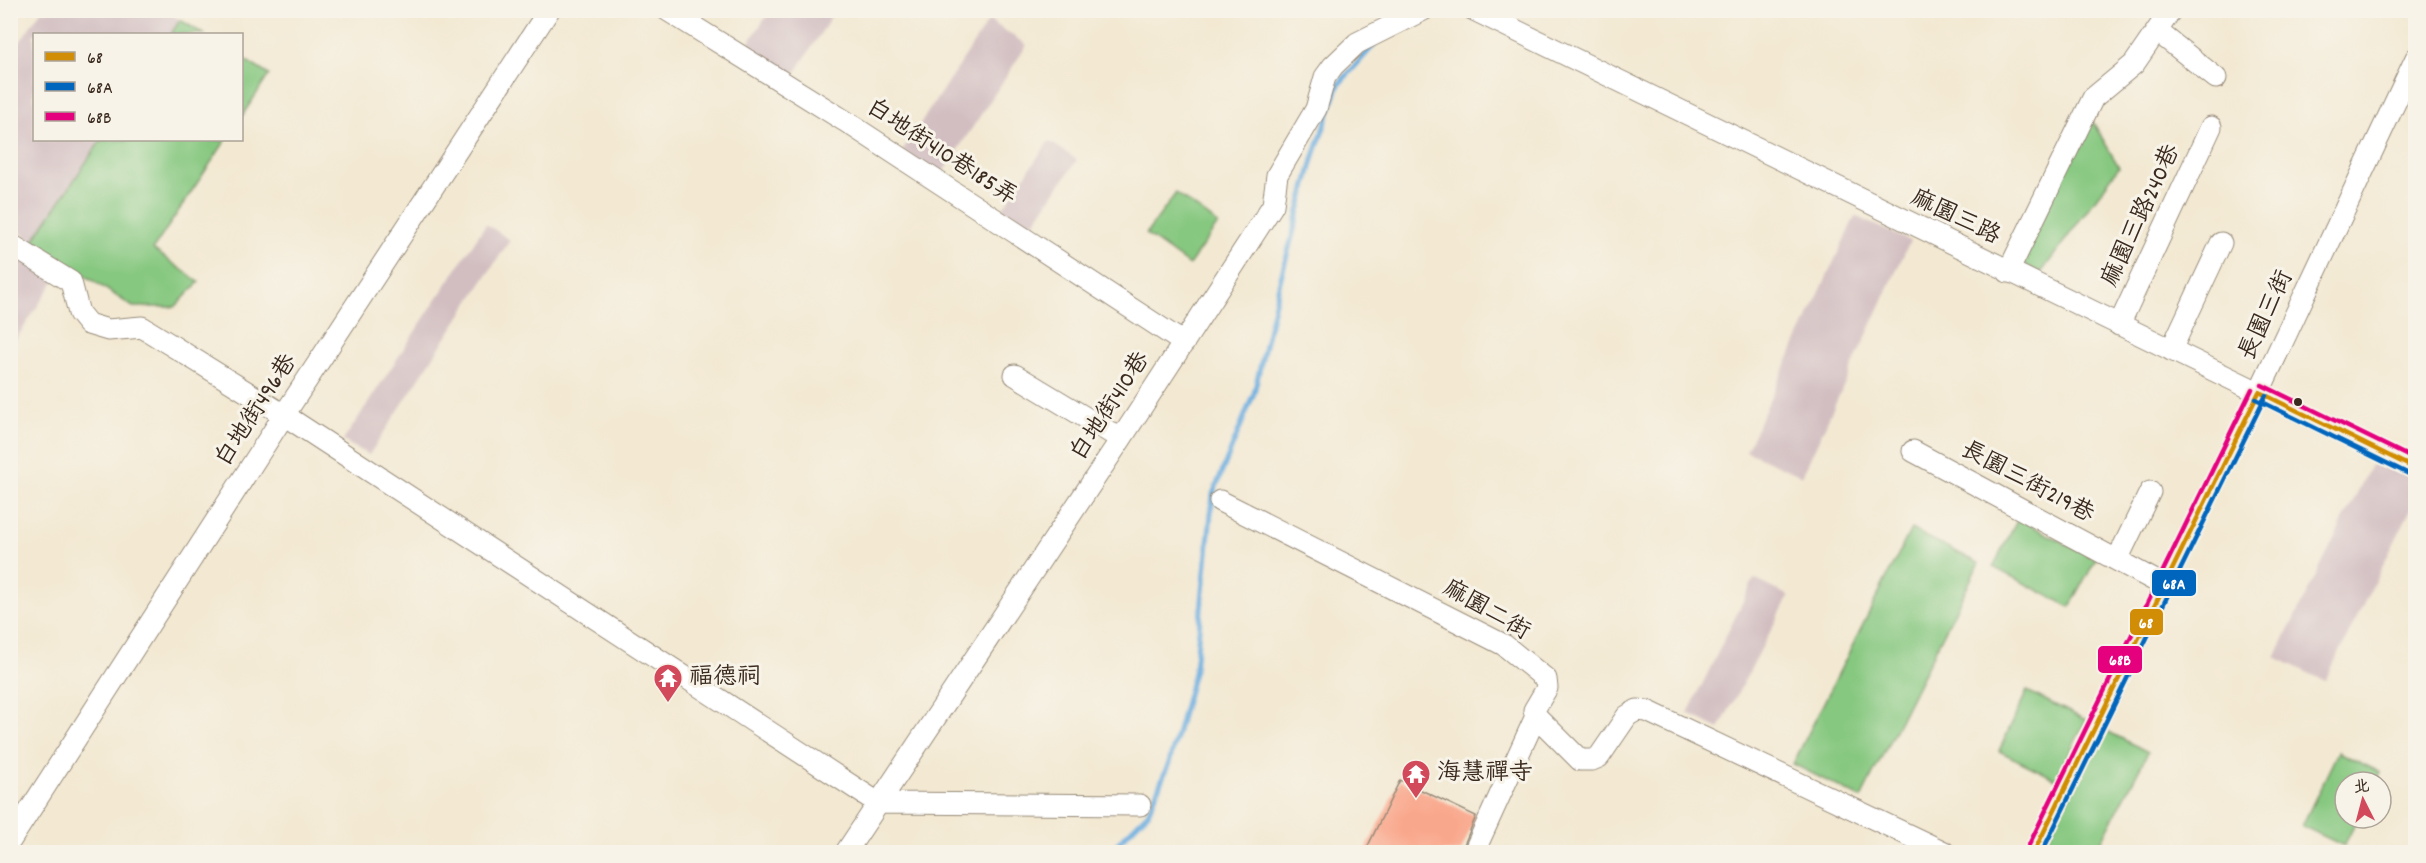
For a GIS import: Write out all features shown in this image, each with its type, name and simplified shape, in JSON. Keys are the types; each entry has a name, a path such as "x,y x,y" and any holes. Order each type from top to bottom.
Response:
{"street":[{"name":"白地街496巷","path":"10,841 284,415 549,10"},
{"name":"白地街410巷185弄","path":"667,10 855,128 1184,343"},
{"name":"白地街410巷","path":"846,852 1121,439 1272,205 1276,175 1316,109 1325,77 1333,66 1357,44 1423,10"},
{"name":"麻園三路","path":"1474,10 2415,469"},
{"path":"2008,272 2093,98 2134,64 2171,10"},
{"path":"2157,31 2216,78"},
{"name":"長園三街","path":"2034,852 2259,392 2415,58"},
{"name":"麻園三路240巷","path":"2119,325 2211,128"},
{"path":"2171,350 2221,243"},
{"path":"10,244 71,282 79,313 88,324 108,330 142,327 284,415 878,804 1140,805"},
{"path":"1015,375 1121,439"},
{"name":"長園三街219巷","path":"1914,451 2164,586"},
{"path":"2117,560 2150,492"},
{"name":"麻園二街","path":"1220,501 1504,645 1546,679 1547,688 1534,710 1536,716"},
{"path":"1474,852 1536,716 1580,760 1592,760 1599,757 1627,716 1637,710 1647,711 1944,852"}],"shaded area":[{"path":"41,11 166,11 180,20 172,33 33,33 33,141 100,141 33,241 11,226 10,56"},
{"path":"770,11 835,11 790,81 743,51"},
{"path":"989,20 1027,45 941,175 902,151"},
{"path":"1049,141 1077,160 1029,230 1000,212"},
{"path":"1855,216 1910,241 1802,476 1746,451"},
{"path":"486,224 510,240 369,455 343,441"},
{"path":"11,248 56,278 11,347"},
{"path":"2376,455 2415,474 2415,501 2325,681 2275,657"},
{"path":"1754,579 1789,596 1719,729 1688,713"}],"green space":[{"path":"180,20 202,33 172,33"},
{"path":"243,59 269,75 243,114"},
{"path":"2087,112 2119,167 2041,273 2017,261"},
{"path":"100,141 225,141 153,249 199,282 175,307 133,307 33,241"},
{"path":"1176,193 1218,224 1189,265 1146,234"},
{"path":"2018,519 2096,559 2070,607 1993,567"},
{"path":"1911,529 1979,563 1861,798 1793,764"},
{"path":"2027,691 2086,720 2056,779 1999,751"},
{"path":"2103,729 2148,752 2096,852 2040,852"},
{"path":"2338,752 2376,770 2333,770 2333,830 2352,830 2344,846 2302,826"}],"building":[{"name":"海慧禪寺","path":"1400,780 1476,816 1461,852 1365,852"}],"waterway":[{"path":"1427,15 1440,10"},
{"path":"1109,852 1148,813 1169,763 1195,669 1213,494 1254,393 1280,281 1314,156 1339,84 1373,46"}],"transit line":[{"name":"68B","path":"2262,385 2416,460"},
{"name":"68B","path":"2027,849 2252,389"},
{"name":"68","path":"2259,392 2416,469"},
{"name":"68","path":"2034,852 2259,392"},
{"name":"68A","path":"2042,852 2266,395"},
{"name":"68A","path":"2256,399 2413,476"}],"place":[{"name":"福德祠","path":"668,704"},
{"name":"海慧禪寺","path":"1416,800"}]}
